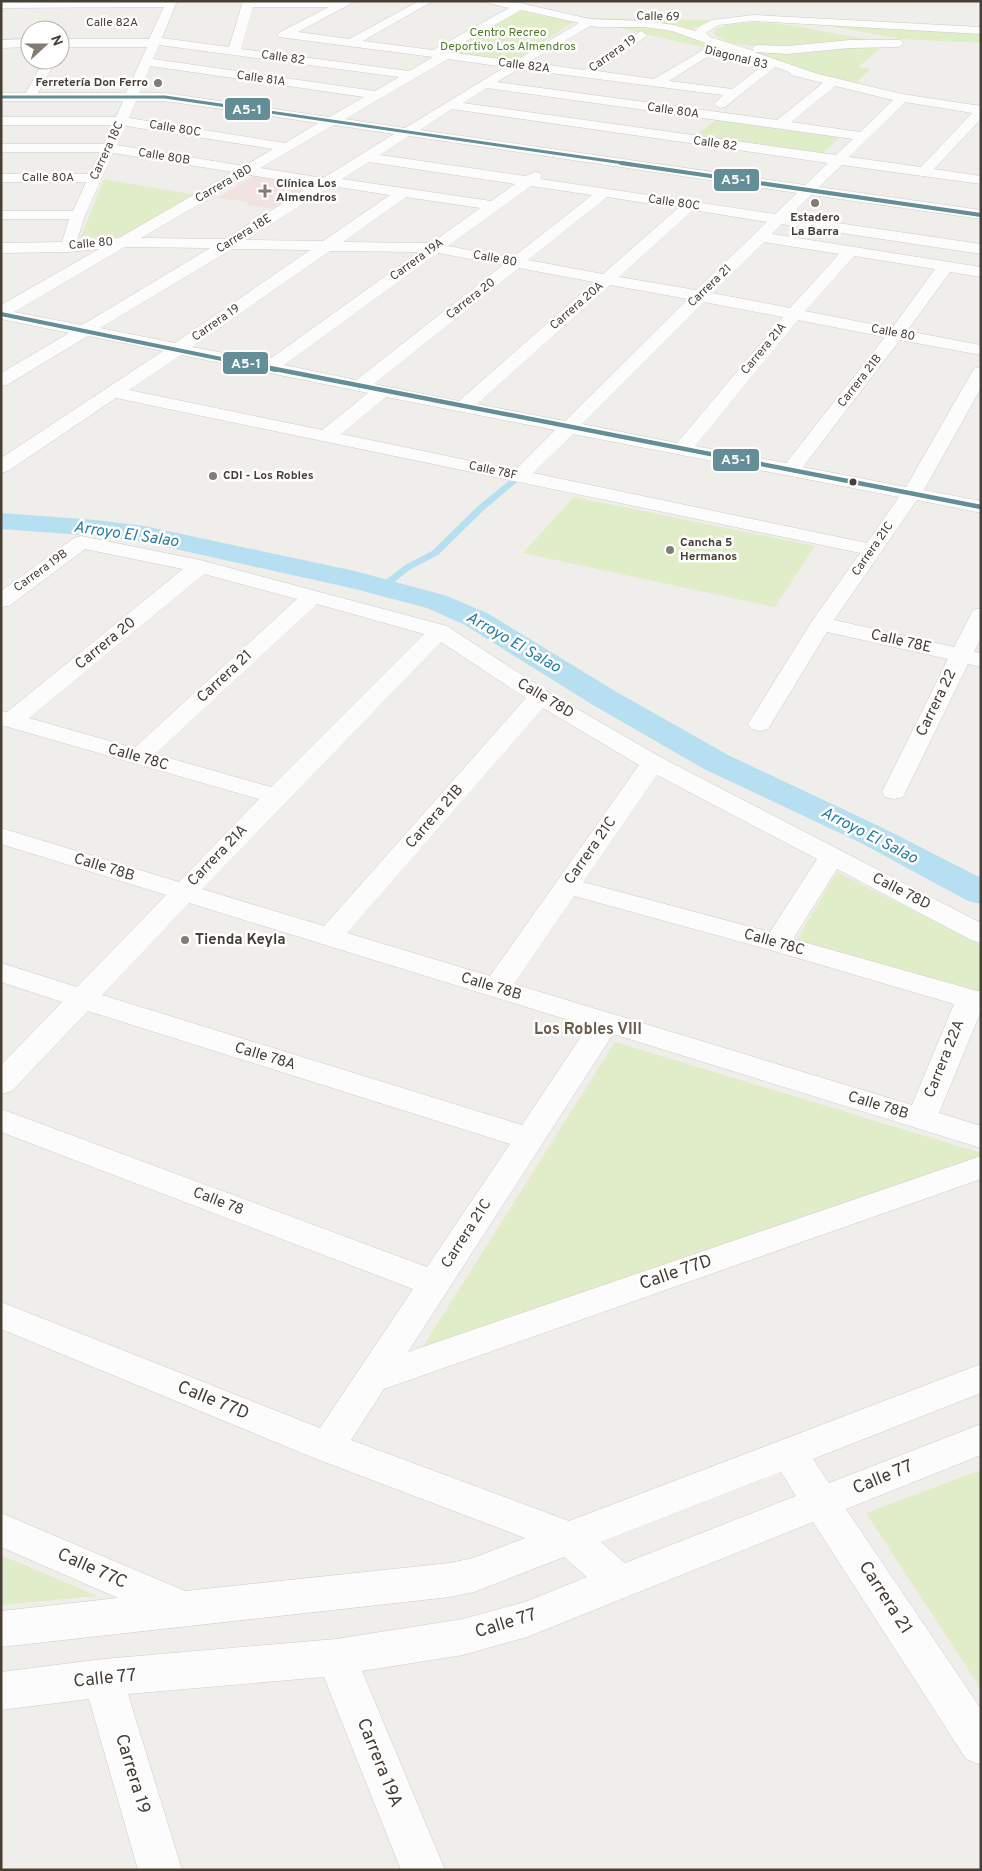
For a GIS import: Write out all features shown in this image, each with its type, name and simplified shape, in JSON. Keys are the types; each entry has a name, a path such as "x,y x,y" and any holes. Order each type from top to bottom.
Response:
{"street":[{"path":"350,43 428,1"},
{"path":"492,1 588,22 662,26 687,31 710,44 813,76"},
{"path":"1,5 171,3"},
{"name":"Carrera 18C","path":"68,247 78,215 121,121 154,42 158,22 171,3"},
{"path":"234,51 249,20 249,3 349,3"},
{"path":"248,53 349,3"},
{"name":"Carrera 18D","path":"1,313 411,75 520,6"},
{"name":"Calle 69","path":"563,16 618,13 688,18 752,18"},
{"path":"774,19 909,42 850,44 786,50 710,44 700,33 706,27 723,22 752,18 774,19 981,32"},
{"path":"283,20 312,20"},
{"name":"Carrera 19","path":"586,74 646,36 588,22"},
{"name":"Carrera 18E","path":"1,381 227,245 406,132 588,22"},
{"name":"Calle 82A","path":"284,34 734,93"},
{"name":"Calle 82","path":"70,43 154,42 411,75"},
{"path":"1,44 20,43"},
{"path":"656,83 710,44"},
{"name":"Diagonal 83","path":"689,46 710,44 770,66 902,98 981,110"},
{"name":"Calle 81A","path":"146,62 376,95"},
{"path":"674,138 770,66"},
{"path":"32,92 44,70"},
{"path":"780,125 833,81"},
{"name":"Calle 80A","path":"484,84 704,116 862,136"},
{"path":"1,92 132,93 165,97 981,215"},
{"path":"1,97 132,93"},
{"name":"Carrera 21","path":"520,477 700,296 902,98"},
{"name":"Calle 82","path":"450,105 981,180"},
{"path":"924,172 981,110"},
{"name":"Calle 80C","path":"1,122 121,121 287,147"},
{"name":"Calle 80B","path":"1,148 108,148 248,171 493,206"},
{"name":"Carrera 19A","path":"270,366 433,248 565,156"},
{"name":"Calle 80C","path":"366,157 981,249"},
{"name":"Calle 80A","path":"1,178 94,178"},
{"name":"Carrera 19","path":"1,467 179,348 404,192"},
{"name":"Carrera 20","path":"360,386 605,192"},
{"name":"Carrera 20A","path":"464,406 608,280 690,205"},
{"path":"1,216 78,215"},
{"path":"760,237 981,272"},
{"name":"Calle 80","path":"5,250 122,242 433,248 700,296 981,350"},
{"name":"Carrera 21A","path":"682,449 794,314 850,251"},
{"name":"Carrera 21B","path":"791,470 946,266"},
{"path":"1,313 270,366 382,391 981,507"},
{"name":"Carrera 21C","path":"760,724 821,624 912,493 981,372"},
{"path":"326,436 382,391"},
{"name":"Calle 78F","path":"114,392 873,550"},
{"name":"Calle 78D","path":"81,542 200,566 439,631 540,697 653,763 981,934"},
{"name":"Carrera 19B","path":"1,601 81,542"},
{"name":"Carrera 20","path":"6,720 200,566"},
{"name":"Carrera 21","path":"137,758 313,596"},
{"name":"Carrera 22","path":"894,792 971,658 981,615"},
{"name":"Calle 78E","path":"821,624 971,658"},
{"name":"Carrera 21A","path":"1,1084 276,796 439,631"},
{"name":"Carrera 21B","path":"329,937 540,697"},
{"name":"Calle 78C","path":"6,720 276,796"},
{"name":"Carrera 21C","path":"496,988 653,763"},
{"name":"Calle 78B","path":"1,836 981,1137"},
{"path":"777,943 832,856"},
{"name":"Calle 78C","path":"566,886 777,943 975,1001"},
{"name":"Calle 78A","path":"1,972 82,1000 530,1139"},
{"name":"Carrera 22A","path":"921,1119 975,1001"},
{"name":"Carrera 21C","path":"327,1446 606,1022"},
{"name":"Calle 78","path":"1,1120 434,1284"},
{"name":"Calle 77D","path":"372,1379 981,1167"},
{"name":"Calle 77D","path":"1,1315 327,1446 569,1538"},
{"path":"1,1629 450,1580 474,1575 981,1378"},
{"name":"Calle 77","path":"1,1691 103,1678 336,1657 463,1638 527,1619 981,1439"},
{"name":"Carrera 21","path":"788,1452 977,1733"},
{"name":"Calle 77C","path":"1,1529 183,1609"},
{"path":"569,1538 621,1582"},
{"name":"Carrera 19A","path":"336,1657 423,1870"},
{"name":"Carrera 19","path":"103,1678 160,1870"}],"shaded area":[{"name":"Clínica Los Almendros","path":"255,175 312,184 272,209 246,205 249,202 217,198"}],"green space":[{"name":"Centro Recreo Deportivo Los Almendros","path":"518,10 573,22 513,62 442,51"},
{"path":"584,18 717,20 694,28 694,31"},
{"path":"756,22 790,25 874,41 815,46 766,47 727,41 714,34 716,29 727,25"},
{"path":"820,24 981,34 981,43 901,39"},
{"path":"608,25 631,25 687,33 708,45 773,64"},
{"path":"884,45 858,67 871,69 856,83 809,72 751,52 778,53"},
{"path":"717,119 841,136 820,156 693,138"},
{"path":"104,179 196,195 120,238 79,242"},
{"name":"Cancha 5 Hermanos","path":"574,497 815,546 775,607 523,553"},
{"path":"837,872 981,945 981,996 796,941"},
{"path":"615,1042 981,1153 981,1157 417,1356"},
{"path":"981,1470 981,1689 866,1513"},
{"path":"1,1555 97,1596 1,1605"}],"waterway":[{"path":"390,581 408,567 435,553 481,508 519,477"},
{"name":"Arroyo El Salao","path":"1,521 96,528 144,534 355,580 437,602 476,619 604,698 716,762 873,836 981,893"}],"transit line":[{"name":"A5-1","path":"1,97 165,97 981,215"},
{"name":"A5-1","path":"1,314 382,391 981,507"}],"place":[{"name":"Ferretería Don Ferro","path":"158,83"},
{"name":"Clínica Los Almendros","path":"265,191"},
{"name":"Estadero La Barra","path":"815,203"},
{"name":"CDI - Los Robles","path":"213,476"},
{"name":"Cancha 5 Hermanos","path":"670,550"},
{"name":"Tienda Keyla","path":"185,940"}],"district":[{"name":"Los Robles VIII","path":"588,1030"}]}
